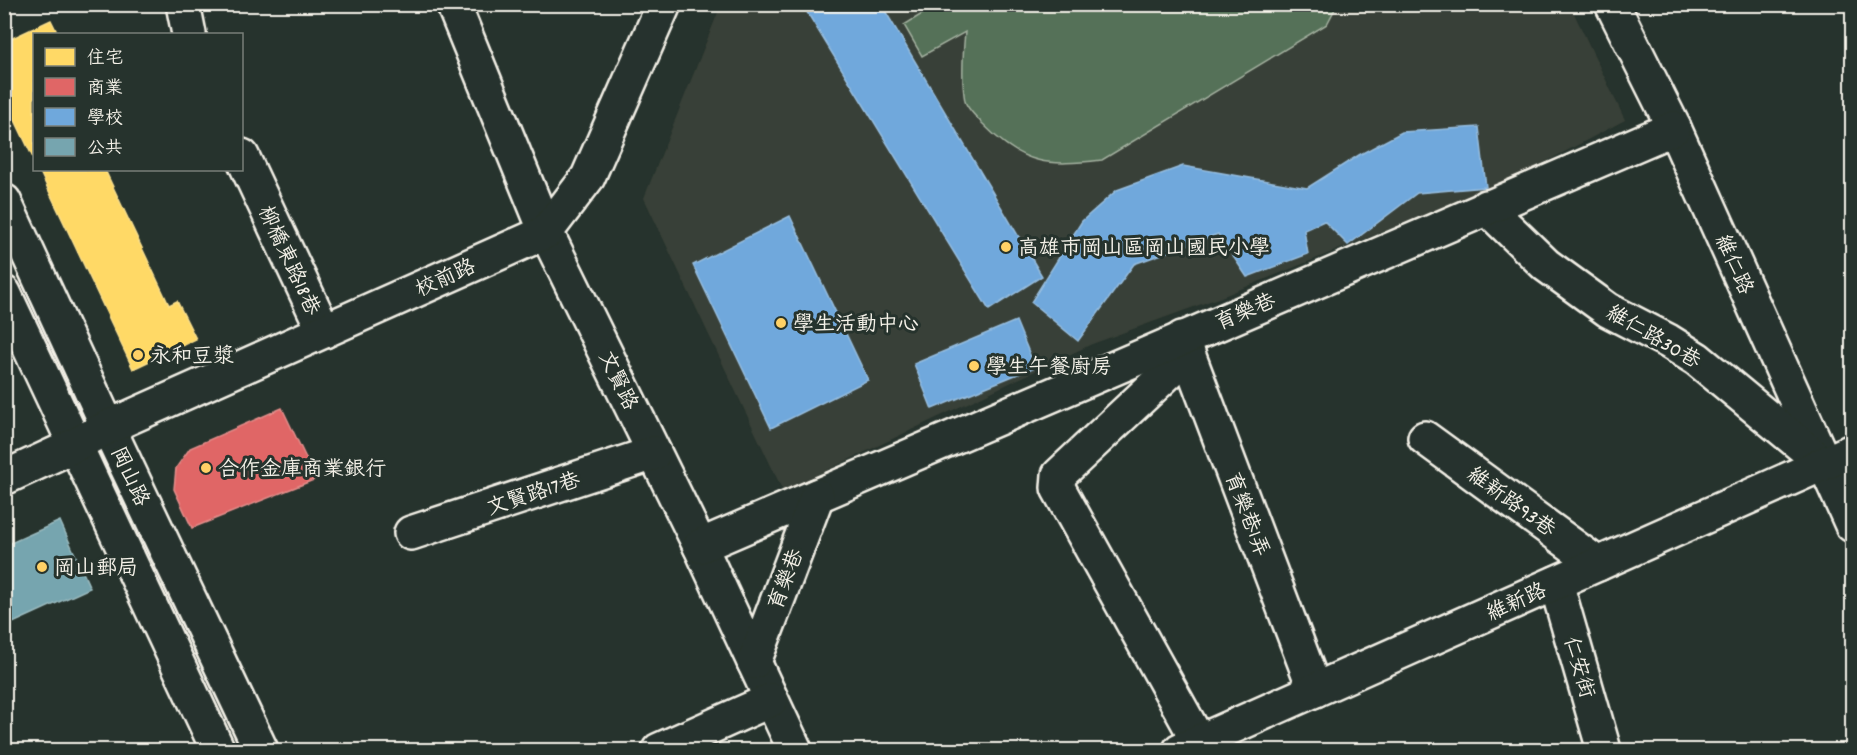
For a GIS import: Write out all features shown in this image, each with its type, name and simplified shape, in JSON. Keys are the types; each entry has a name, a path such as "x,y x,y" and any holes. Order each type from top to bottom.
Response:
{"street":[{"path":"183,4 189,33"},
{"name":"文賢路","path":"453,4 546,232 700,546 795,750"},
{"name":"校前路","path":"4,478 108,427 546,232 588,177 664,4"},
{"name":"維仁路","path":"1612,4 1838,457 1852,525"},
{"name":"育樂巷","path":"700,546 1185,346 1486,207 1674,128"},
{"name":"柳橋東路18巷","path":"243,158 324,331"},
{"name":"岡山路","path":"4,201 261,750"},
{"name":"維仁路30巷","path":"1486,207 1546,265 1608,310 1697,358 1838,457"},
{"name":"岡山路","path":"4,293 218,750"},
{"path":"1185,346 1059,475 1058,488 1189,746"},
{"name":"育樂巷1弄","path":"1185,346 1315,690"},
{"name":"維新路93巷","path":"1425,438 1598,564"},
{"name":"文賢路17巷","path":"411,533 654,453"},
{"name":"維新路","path":"1189,746 1838,457"},
{"name":"育樂巷","path":"754,662 817,496"},
{"name":"仁安街","path":"1557,583 1604,750"},
{"path":"659,750 771,700"}],"shaded area":[{"name":"高雄市岡山區岡山國民小學","path":"721,5 1570,5 1625,120 1513,179 1221,297 1092,344 783,491 644,198"}],"green space":[{"path":"937,5 1337,5 1327,24 1102,160 1067,163 1038,160 1012,149 971,111 965,101 963,84 965,32 922,56 904,25"}],"building: 住宅":[{"path":"51,20 58,33 33,33 33,158 4,97 4,42"},
{"path":"39,171 105,171 169,305 177,301 196,339 133,369"}],"building: 商業":[{"path":"282,408 316,479 192,528 174,489 176,468 190,448"}],"building: 學校":[{"path":"802,4 891,4 884,9 1042,276 989,310"},
{"path":"1479,127 1486,187 1417,193 1348,245 1324,221 1304,230 1308,254 1247,277 1218,234 1134,264 1078,341 1031,302 1082,221 1117,190 1183,166 1307,188 1359,155 1402,132"},
{"name":"學生活動中心","path":"790,216 868,380 771,428 693,265"},
{"name":"學生午餐廚房","path":"1016,321 1035,367 932,409 914,364"}],"building: 公共":[{"name":"岡山郵局","path":"60,521 90,588 4,627 4,546"}],"place":[{"name":"高雄市岡山區岡山國民小學","path":"1006,247"},
{"name":"學生活動中心","path":"781,323"},
{"name":"永和豆漿","path":"138,355"},
{"name":"學生午餐廚房","path":"974,366"},
{"name":"合作金庫商業銀行","path":"206,468"},
{"name":"岡山郵局","path":"42,567"}]}
